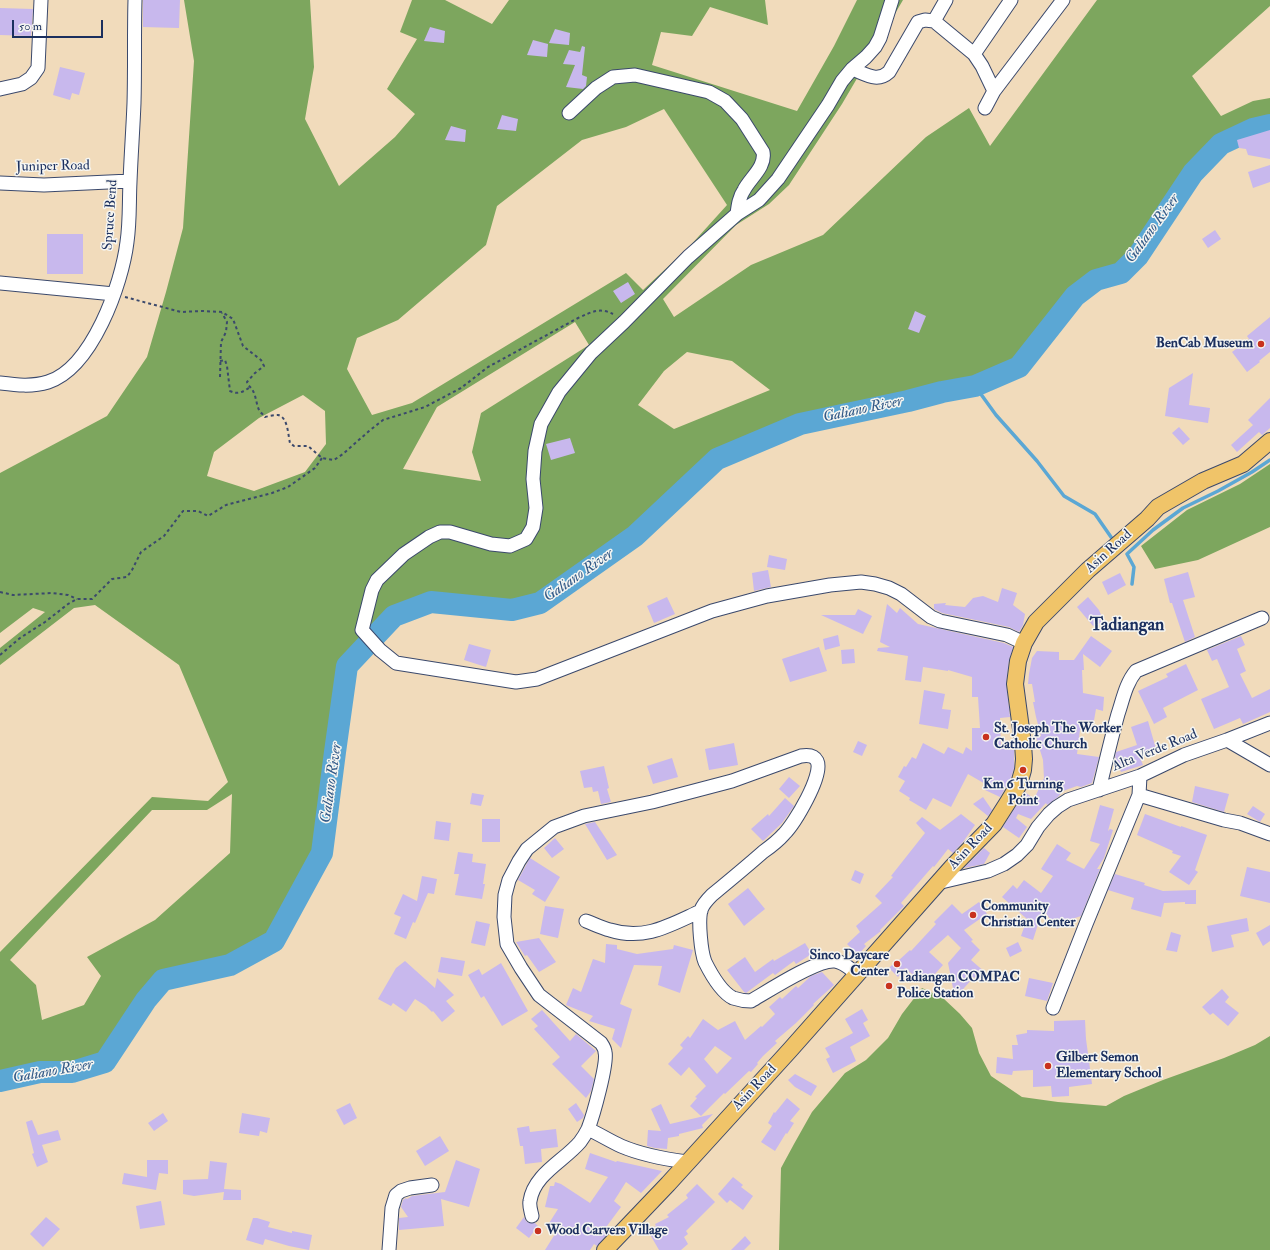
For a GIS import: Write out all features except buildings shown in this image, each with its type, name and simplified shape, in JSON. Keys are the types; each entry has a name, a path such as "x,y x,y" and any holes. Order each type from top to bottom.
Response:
{"main road":[{"name":"Asin Road","path":"604,1250 668,1184 938,883 994,824 1019,784 1023,770 1024,759 1021,725 1015,684 1018,661 1024,643 1036,622 1088,570 1147,519 1158,507 1202,481 1243,464 1270,441"}],"street":[{"path":"0,89 22,84 31,78 38,68 41,0"},
{"name":"Spruce Bend","path":"0,383 27,386 49,382 68,371 84,353 103,323 114,294 123,265 127,242 134,102 135,0"},
{"path":"892,0 880,38 875,47 842,81 828,105 778,180 759,200 737,214 688,257 591,353 558,392 541,424 535,451 533,479 536,508 533,527 526,539 510,546 491,544 450,532 440,532 429,537 404,554 377,580 372,590 362,630 380,650 396,663 516,682 537,679 712,611 767,596 830,585 861,582 889,588 901,594 931,617 1007,635 1024,643"},
{"path":"934,21 946,0"},
{"path":"974,54 1011,0"},
{"path":"984,108 994,91 1063,0"},
{"path":"852,69 875,78 884,77 889,72 918,22 925,20 934,21 974,54 994,91"},
{"path":"569,113 596,88 613,77 635,75 709,92 725,101 742,119 763,152 764,158 762,164 744,190 739,201 737,214"},
{"name":"Juniper Road","path":"0,183 44,184 130,181"},
{"path":"0,283 114,294"},
{"path":"1099,790 1125,691 1131,677 1136,671 1262,618"},
{"name":"Alta Verde Road","path":"938,883 988,871 1004,864 1017,855 1026,845 1038,826 1057,807 1068,800 1140,776 1184,755 1270,723"},
{"path":"1227,740 1270,765"},
{"path":"532,1216 530,1202 533,1188 542,1176 574,1149 588,1129 605,1064 605,1052 601,1043 539,995 507,944 504,917 505,895 509,880 518,861 526,849 554,828 584,816 652,802 732,781 801,756 807,755 814,757 817,760 818,766 812,789 801,811 784,835 705,902 701,911 699,927 705,961 724,991 732,997 743,1001 751,1001 808,969 827,961 842,963 857,974"},
{"path":"1053,1008 1139,795 1140,776"},
{"path":"1139,795 1240,823 1270,834"},
{"path":"586,922 610,931 633,934 650,933 701,911"},
{"path":"588,1129 620,1146 634,1151 650,1156 687,1162"},
{"path":"389,1250 392,1208 396,1195 401,1190 432,1185"}],"path":[{"path":"114,294 181,312 222,312 233,319 243,346 261,360 264,366 247,382 255,395 260,412 265,416 278,415 283,418 287,427 290,443 294,446 308,446 322,458 334,460 383,420 424,407 461,388 488,368 578,318 594,311 602,310 612,314 624,322"},
{"path":"220,376 221,342 226,332 227,322 222,312"},
{"path":"220,361 225,360 227,366 230,391 240,393 250,387"},
{"path":"0,655 20,638 45,622 68,604 77,600 92,599 112,579 127,577 141,552 164,536 183,511 198,511 208,516 226,505 272,493 288,487 303,478 315,468 322,458"},
{"path":"0,592 13,595 52,593 68,595 77,600"}],"green space":[{"path":"184,0 310,0 314,67 305,119 339,186 395,137 415,114 387,89 417,39 400,32 412,0 445,0 492,24 509,0 765,0 768,25 710,7 692,36 661,32 652,65 797,111 834,46 857,0 903,0 842,104 789,185 769,204 736,225 663,299 674,317 751,265 823,235 926,137 969,108 990,146 1097,0 1270,0 1270,6 1192,76 1221,116 1253,101 1270,98 1270,125 1253,129 1221,144 1193,173 1138,256 1121,273 1096,280 1075,296 1019,367 975,386 800,424 717,459 635,536 540,603 512,610 431,602 394,616 347,666 322,853 274,941 230,965 163,980 146,1000 105,1062 72,1072 40,1072 0,1081 0,952 152,797 208,801 228,782 179,665 95,605 74,608 0,665 0,648 45,612 33,608 0,633 0,473 107,416 147,357 183,228 194,61","holes":["664,109 727,205 689,247 643,290 626,273 412,403 372,415 347,369 357,338 398,320 486,245 497,206 582,140 626,127","575,322 589,345 481,413 472,452 481,481 403,469 437,407","687,352 732,361 770,390 674,429 638,405 664,371","303,395 325,411 326,444 305,472 254,491 207,476 214,452 259,418","232,794 230,853 155,920 87,957 101,976 84,1005 42,1020 36,985 10,960 152,810 207,810"]},
{"path":"1270,464 1270,527 1198,560 1155,569 1141,546 1187,510 1240,484"},
{"path":"922,988 943,998 972,1028 979,1053 991,1076 1022,1097 1058,1102 1106,1106 1124,1096 1163,1080 1255,1045 1270,1036 1270,1250 779,1250 781,1168 794,1144 812,1112 845,1073 866,1060 888,1038 902,1014"}],"waterway":[{"name":"Galiano River","path":"0,1081 40,1072 72,1072 105,1062 146,1000 163,980 230,965 274,941 322,853 347,666 394,616 431,602 512,610 540,603 635,536 717,459 800,424 975,386 1019,367 1075,296 1096,280 1121,273 1138,256 1193,173 1221,144 1253,129 1270,125"},
{"path":"975,386 996,415 1037,461 1064,496 1095,514 1111,537"},
{"path":"1132,584 1134,567 1127,554 1153,530 1183,508 1218,491 1270,460"}],"place":[{"name":"BenCab Museum","path":"1261,344"},
{"name":"St. Joseph The Worker Catholic Church","path":"986,737"},
{"name":"Km 6 Turning Point","path":"1023,770"},
{"name":"Community Christian Center","path":"973,915"},
{"name":"Sinco Daycare Center","path":"897,964"},
{"name":"Tadiangan COMPAC Police Station","path":"889,986"},
{"name":"Gilbert Semon Elementary School","path":"1048,1066"},
{"name":"Wood Carvers Village","path":"538,1231"}],"district":[{"name":"Tadiangan","path":"1127,626"}]}
